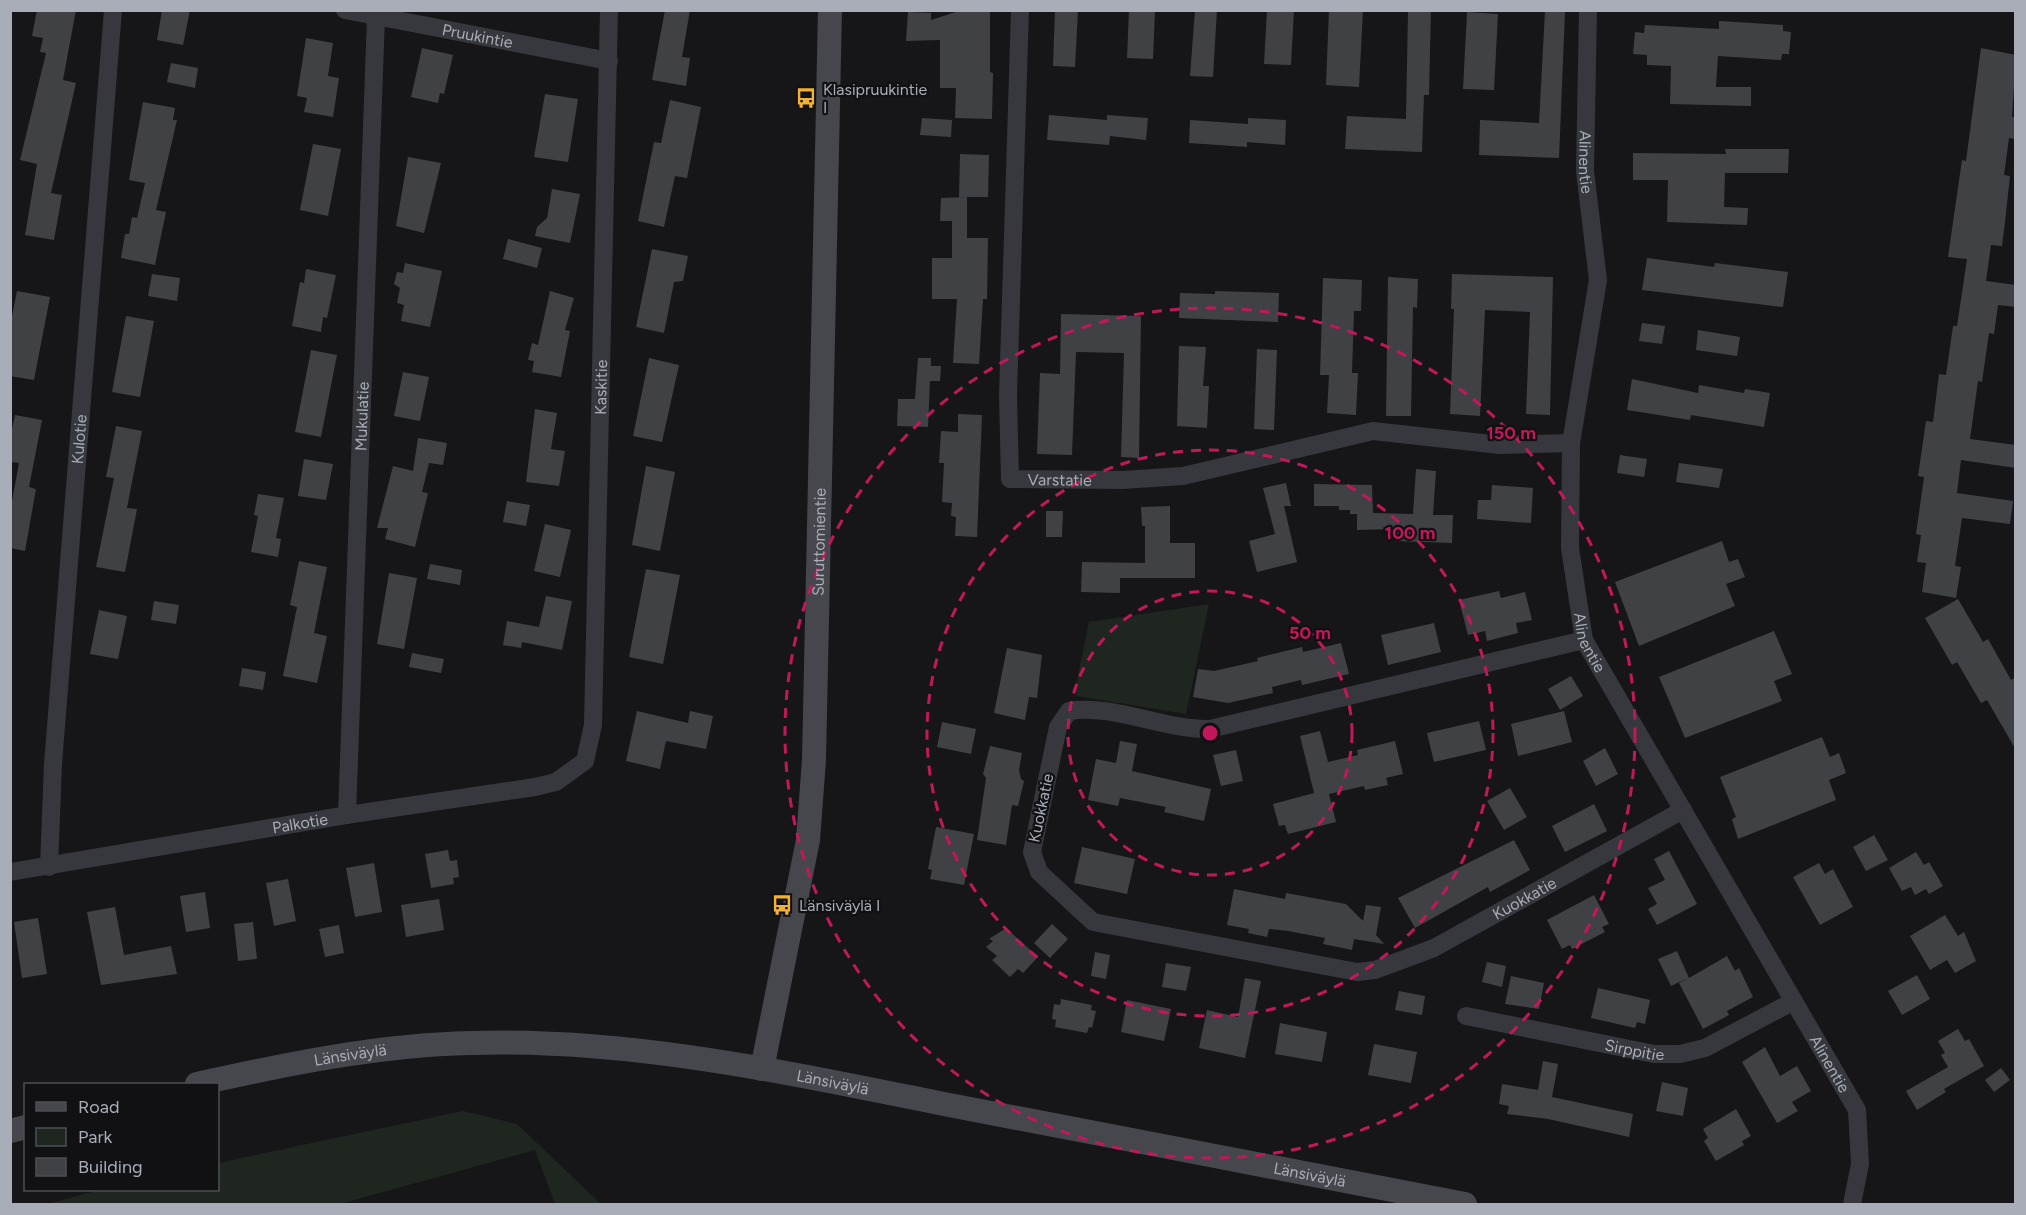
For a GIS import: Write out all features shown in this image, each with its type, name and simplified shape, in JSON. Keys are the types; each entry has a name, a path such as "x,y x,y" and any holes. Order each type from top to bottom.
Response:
{"main road":[{"name":"Suruttomientie","path":"762,1069 808,840 814,760 830,10"},
{"name":"Länsiväylä","path":"202,1083 323,1057 419,1046 473,1042 585,1046 718,1061 1465,1204"}],"street":[{"name":"Kulotie","path":"49,867 53,764 113,10"},
{"name":"Pruukintie","path":"345,10 609,61"},
{"name":"Kaskitie","path":"585,761 593,725 609,10"},
{"name":"Varstatie","path":"1020,10 1008,396 1010,479 1122,480 1182,476 1373,432 1500,445 1571,443"},
{"name":"Alinentie","path":"1588,10 1585,171 1598,280 1571,443 1570,548 1584,640 1857,1110 1860,1164 1852,1204"},
{"name":"Mukulatie","path":"347,815 376,17"},
{"name":"Kuokkatie","path":"1584,640 1210,729 1191,729 1090,708 1069,711 1058,727 1032,852 1039,872 1093,922 1358,972 1375,970 1434,948 1683,810"},
{"name":"Palkotie","path":"10,872 347,815 535,787 556,782 585,761"},
{"name":"Sirppitie","path":"1466,1016 1654,1054 1680,1054 1705,1048 1794,1001"}],"green space":[{"path":"1209,604 1186,714 1077,696 1075,690 1089,622"},
{"path":"463,1111 517,1124 601,1204 555,1204 535,1150 340,1204 48,1204 95,1191 219,1191 219,1163"}],"building":[{"path":"37,10 76,10 63,80 76,83 51,193 62,195 54,240 25,235 37,164 20,160 46,53 40,52 43,38 32,36"},
{"path":"162,10 190,10 183,45 157,40"},
{"path":"665,10 690,10 682,57 690,58 686,86 652,80"},
{"path":"962,10 990,10 990,72 993,73 992,119 955,118 956,88 940,88 940,40 906,41 908,12 931,13 931,20"},
{"path":"1055,10 1078,10 1075,67 1053,66"},
{"path":"1129,10 1155,10 1153,59 1127,58"},
{"path":"1195,10 1217,10 1213,77 1190,76"},
{"path":"1267,10 1294,10 1291,65 1264,64"},
{"path":"1329,10 1363,10 1359,87 1326,85"},
{"path":"1408,10 1431,10 1429,95 1424,95 1422,152 1345,149 1347,116 1406,119"},
{"path":"1545,11 1565,12 1559,158 1479,155 1480,120 1539,123"},
{"path":"1467,12 1498,14 1494,90 1463,89"},
{"path":"1719,21 1783,25 1783,31 1791,32 1789,54 1782,54 1781,60 1718,56 1716,87 1751,87 1751,106 1670,104 1671,66 1647,65 1647,55 1633,54 1635,32 1644,33 1645,25 1719,29"},
{"path":"306,38 333,43 328,76 339,78 333,117 304,112 307,98 297,96"},
{"path":"422,48 453,55 444,94 440,93 438,103 411,97"},
{"path":"1981,48 2016,55 2012,117 2016,117 2016,139 2009,138 2004,175 2010,176 2002,246 1991,245 1986,281 2016,285 2016,307 1998,305 1994,334 1989,333 1982,382 1978,381 1970,439 2016,445 2016,468 1961,460 1957,493 2013,501 2010,524 1962,518 1955,566 1961,567 1956,598 1922,592 1926,563 1917,562 1921,535 1916,534 1924,477 1918,476 1926,421 1933,422 1939,374 1946,375 1953,326 1957,326 1967,259 1948,257 1962,160 1966,161"},
{"path":"171,63 198,68 195,88 167,82"},
{"path":"545,94 578,99 568,162 534,157"},
{"path":"670,100 701,107 687,178 675,176 664,227 638,221 654,142 661,143"},
{"path":"143,102 175,108 173,120 177,120 156,210 166,212 155,265 121,258 125,234 129,234 132,217 137,218 145,183 129,180"},
{"path":"1049,115 1107,120 1107,115 1148,118 1146,140 1110,136 1109,145 1047,140"},
{"path":"922,118 952,120 951,137 920,135"},
{"path":"1248,118 1286,120 1285,145 1247,142 1247,147 1189,143 1190,120 1248,124"},
{"path":"313,144 341,149 328,216 300,210"},
{"path":"1725,149 1789,149 1788,173 1725,173 1724,207 1748,208 1747,225 1667,222 1668,180 1633,180 1633,153 1726,154"},
{"path":"960,154 989,155 988,197 959,197"},
{"path":"408,157 441,163 424,233 396,226"},
{"path":"552,189 580,194 570,243 535,236 537,227 547,218"},
{"path":"967,197 967,238 988,238 987,299 983,299 979,364 953,363 957,299 932,299 932,258 952,258 952,221 940,221 941,198"},
{"path":"508,239 542,248 537,268 503,259"},
{"path":"652,249 688,256 683,281 674,282 664,333 636,327"},
{"path":"1647,258 1714,267 1715,263 1788,272 1783,307 1642,290"},
{"path":"405,263 442,271 430,327 401,321 404,305 397,303 400,288 394,284 397,272 403,273"},
{"path":"306,269 336,275 327,318 323,317 321,332 292,326 300,282 304,283"},
{"path":"152,274 180,278 177,301 148,296"},
{"path":"1452,274 1553,277 1550,415 1526,414 1530,312 1485,310 1480,416 1450,414 1454,309 1451,309"},
{"path":"1388,277 1418,279 1417,308 1413,307 1411,416 1386,416"},
{"path":"1323,278 1362,280 1361,311 1354,311 1352,373 1358,373 1356,415 1327,413 1329,375 1320,375"},
{"path":"17,291 50,297 34,380 10,376 10,326"},
{"path":"550,291 574,298 565,330 570,331 561,377 532,372 534,361 528,360 532,343 538,345"},
{"path":"1215,291 1279,293 1278,322 1179,318 1180,293 1215,294"},
{"path":"1061,314 1141,316 1139,458 1121,457 1124,353 1076,352 1072,455 1037,454 1040,373 1060,374"},
{"path":"126,316 154,321 140,397 112,392"},
{"path":"1642,323 1665,326 1662,344 1639,341"},
{"path":"1698,330 1740,337 1737,356 1696,350"},
{"path":"1179,346 1206,347 1203,386 1209,386 1207,428 1177,426"},
{"path":"1257,349 1277,350 1274,430 1254,429"},
{"path":"311,350 337,355 321,437 295,432"},
{"path":"649,358 679,365 662,442 633,436"},
{"path":"918,358 931,358 931,366 941,366 940,381 930,381 928,427 897,426 898,399 915,399"},
{"path":"403,372 429,377 420,421 394,416"},
{"path":"1632,379 1698,393 1699,385 1744,393 1745,389 1770,393 1764,427 1691,415 1690,420 1627,410"},
{"path":"535,409 557,413 551,449 565,451 559,486 526,482"},
{"path":"958,414 982,415 977,537 955,536 956,517 951,516 952,503 942,502 944,463 939,463 941,431 958,432"},
{"path":"15,415 42,420 29,487 36,489 25,551 10,548 10,512 19,463 10,462 10,438"},
{"path":"116,426 142,431 127,508 137,509 125,572 96,567 114,478 106,477"},
{"path":"418,438 447,443 443,465 429,463 422,492 428,493 415,547 385,539 388,528 377,528 393,466 413,471"},
{"path":"1620,455 1647,459 1644,477 1617,473"},
{"path":"304,459 333,464 326,500 298,496"},
{"path":"1679,463 1723,469 1719,488 1676,482"},
{"path":"646,466 675,472 660,551 632,545"},
{"path":"1416,469 1436,471 1433,515 1453,515 1452,543 1395,541 1396,529 1357,530 1357,514 1350,514 1350,510 1339,510 1339,506 1314,506 1314,484 1372,485 1373,513 1413,514"},
{"path":"1286,483 1291,506 1284,506 1297,562 1257,572 1249,541 1275,534 1263,488"},
{"path":"1492,485 1533,488 1531,523 1477,519 1478,500 1491,500"},
{"path":"258,494 284,498 276,538 281,539 278,557 251,552 258,516 254,515"},
{"path":"507,501 530,505 526,526 503,522"},
{"path":"1170,506 1170,543 1195,543 1195,578 1120,578 1120,593 1081,592 1082,562 1145,563 1145,526 1142,526 1141,507"},
{"path":"1046,511 1063,511 1062,537 1046,537"},
{"path":"545,524 571,530 560,577 534,571"},
{"path":"1722,541 1729,562 1738,559 1745,577 1726,584 1735,606 1639,646 1615,582"},
{"path":"299,561 327,567 314,633 327,636 317,683 283,676 297,607 290,605"},
{"path":"430,564 462,570 460,585 427,579"},
{"path":"646,569 680,575 663,664 629,657"},
{"path":"389,573 417,578 404,649 377,644"},
{"path":"1499,591 1501,598 1525,592 1532,620 1516,623 1518,633 1487,641 1485,631 1468,635 1459,600"},
{"path":"546,596 572,601 562,650 522,642 521,648 503,645 507,621 539,627"},
{"path":"1958,599 1983,642 1988,639 2011,680 2016,677 2016,750 1987,700 1981,703 1957,662 1952,665 1925,618"},
{"path":"154,601 179,605 176,624 151,620"},
{"path":"99,610 127,616 118,659 90,654"},
{"path":"1434,623 1441,652 1388,665 1381,635"},
{"path":"1774,631 1792,674 1774,681 1782,701 1685,738 1659,677"},
{"path":"1341,643 1349,674 1302,685 1301,680 1272,687 1273,693 1228,703 1193,697 1198,669 1214,671 1258,661 1257,658 1302,647 1303,652"},
{"path":"1007,648 1042,655 1037,698 1029,697 1025,720 994,713"},
{"path":"412,653 444,659 441,673 409,667"},
{"path":"242,668 266,672 263,690 239,686"},
{"path":"1571,676 1583,696 1560,710 1548,689"},
{"path":"637,711 688,723 690,711 713,716 706,749 666,741 660,769 626,761"},
{"path":"1564,711 1572,742 1518,756 1511,724"},
{"path":"1479,721 1486,750 1434,762 1427,733"},
{"path":"942,722 976,729 971,754 937,747"},
{"path":"1320,731 1328,762 1358,755 1357,750 1395,741 1403,774 1386,778 1388,785 1365,790 1364,786 1329,794 1336,822 1288,834 1285,825 1279,826 1273,804 1314,793 1300,736"},
{"path":"1822,737 1830,757 1839,753 1846,773 1829,780 1836,800 1738,839 1732,819 1736,817 1720,777"},
{"path":"1120,741 1137,744 1132,771 1211,789 1204,821 1164,812 1166,807 1120,798 1118,806 1088,800 1096,759 1116,763"},
{"path":"990,746 1022,753 1019,770 1021,779 1024,781 1018,806 1012,805 1006,845 977,840 986,778 983,774"},
{"path":"1605,748 1618,774 1596,786 1583,761"},
{"path":"1236,750 1243,781 1221,786 1213,755"},
{"path":"1510,788 1527,817 1504,830 1487,801"},
{"path":"1594,804 1607,831 1565,852 1552,826"},
{"path":"936,827 974,834 964,885 930,879 932,870 928,869"},
{"path":"1874,835 1888,860 1866,871 1853,847"},
{"path":"1514,840 1530,870 1490,892 1488,887 1415,928 1398,898"},
{"path":"1082,847 1135,859 1127,894 1074,883"},
{"path":"448,850 450,861 457,860 459,877 453,878 454,884 431,888 425,854"},
{"path":"1669,851 1697,904 1657,925 1648,909 1657,904 1648,888 1665,880 1654,859"},
{"path":"1916,852 1924,865 1929,862 1943,886 1929,894 1926,889 1915,895 1911,887 1902,891 1889,868"},
{"path":"374,863 382,912 355,917 346,868"},
{"path":"1819,863 1825,874 1833,869 1853,907 1820,925 1793,877"},
{"path":"288,879 296,921 274,926 266,883"},
{"path":"1234,889 1285,899 1286,893 1346,904 1363,921 1366,905 1381,907 1376,935 1384,944 1354,939 1352,950 1323,944 1325,938 1288,931 1269,929 1267,937 1248,933 1249,929 1227,925"},
{"path":"205,892 210,928 186,932 180,896"},
{"path":"1594,895 1609,924 1602,927 1605,932 1572,949 1570,945 1562,949 1547,920"},
{"path":"439,899 444,930 406,937 401,905"},
{"path":"115,907 124,955 171,946 177,974 101,985 87,912"},
{"path":"1945,915 1958,936 1964,932 1976,961 1955,973 1947,960 1930,970 1910,936"},
{"path":"38,918 47,974 22,978 14,922"},
{"path":"253,922 257,959 238,961 234,924"},
{"path":"1052,924 1068,939 1050,958 1034,943"},
{"path":"339,925 344,953 325,957 319,929"},
{"path":"1006,928 1038,957 1023,973 1018,969 1010,977 992,960 997,956 986,947 993,941 989,939"},
{"path":"1677,951 1689,978 1727,956 1735,971 1739,968 1753,997 1727,1011 1729,1015 1703,1029 1679,983 1688,978 1671,986 1658,959"},
{"path":"1095,952 1110,955 1106,979 1091,976"},
{"path":"1487,962 1506,966 1502,987 1482,982"},
{"path":"1166,963 1191,967 1186,991 1162,987"},
{"path":"1917,975 1930,999 1902,1015 1888,991"},
{"path":"1511,976 1544,983 1539,1009 1505,1004"},
{"path":"1245,978 1261,981 1245,1058 1199,1048 1207,1010 1238,1017"},
{"path":"1598,988 1650,1000 1645,1024 1637,1022 1635,1028 1591,1018"},
{"path":"1399,991 1425,996 1422,1015 1395,1010"},
{"path":"1061,999 1092,1005 1091,1010 1096,1011 1092,1028 1089,1027 1087,1033 1055,1027 1056,1020 1052,1019 1054,1004 1060,1005"},
{"path":"1127,1000 1171,1009 1164,1041 1121,1032"},
{"path":"1280,1023 1327,1032 1322,1062 1275,1054"},
{"path":"1958,1029 1965,1041 1969,1039 1984,1066 1944,1089 1946,1092 1917,1110 1906,1091 1948,1067 1941,1055 1945,1053 1938,1041"},
{"path":"1374,1044 1417,1052 1411,1083 1368,1075"},
{"path":"1765,1047 1780,1076 1797,1066 1811,1091 1792,1102 1798,1111 1777,1123 1742,1062"},
{"path":"1543,1061 1558,1064 1552,1097 1633,1114 1629,1137 1548,1119 1507,1114 1509,1106 1499,1104 1502,1084 1538,1090"},
{"path":"2001,1068 2010,1080 1994,1092 1985,1080"},
{"path":"1662,1082 1688,1088 1683,1116 1656,1111"},
{"path":"1736,1109 1751,1136 1742,1141 1744,1145 1716,1161 1704,1141 1708,1138 1703,1129"}],"place":[{"name":"Klasipruukintie I","path":"806,98"},
{"name":"Länsiväylä I","path":"782,905"}]}
